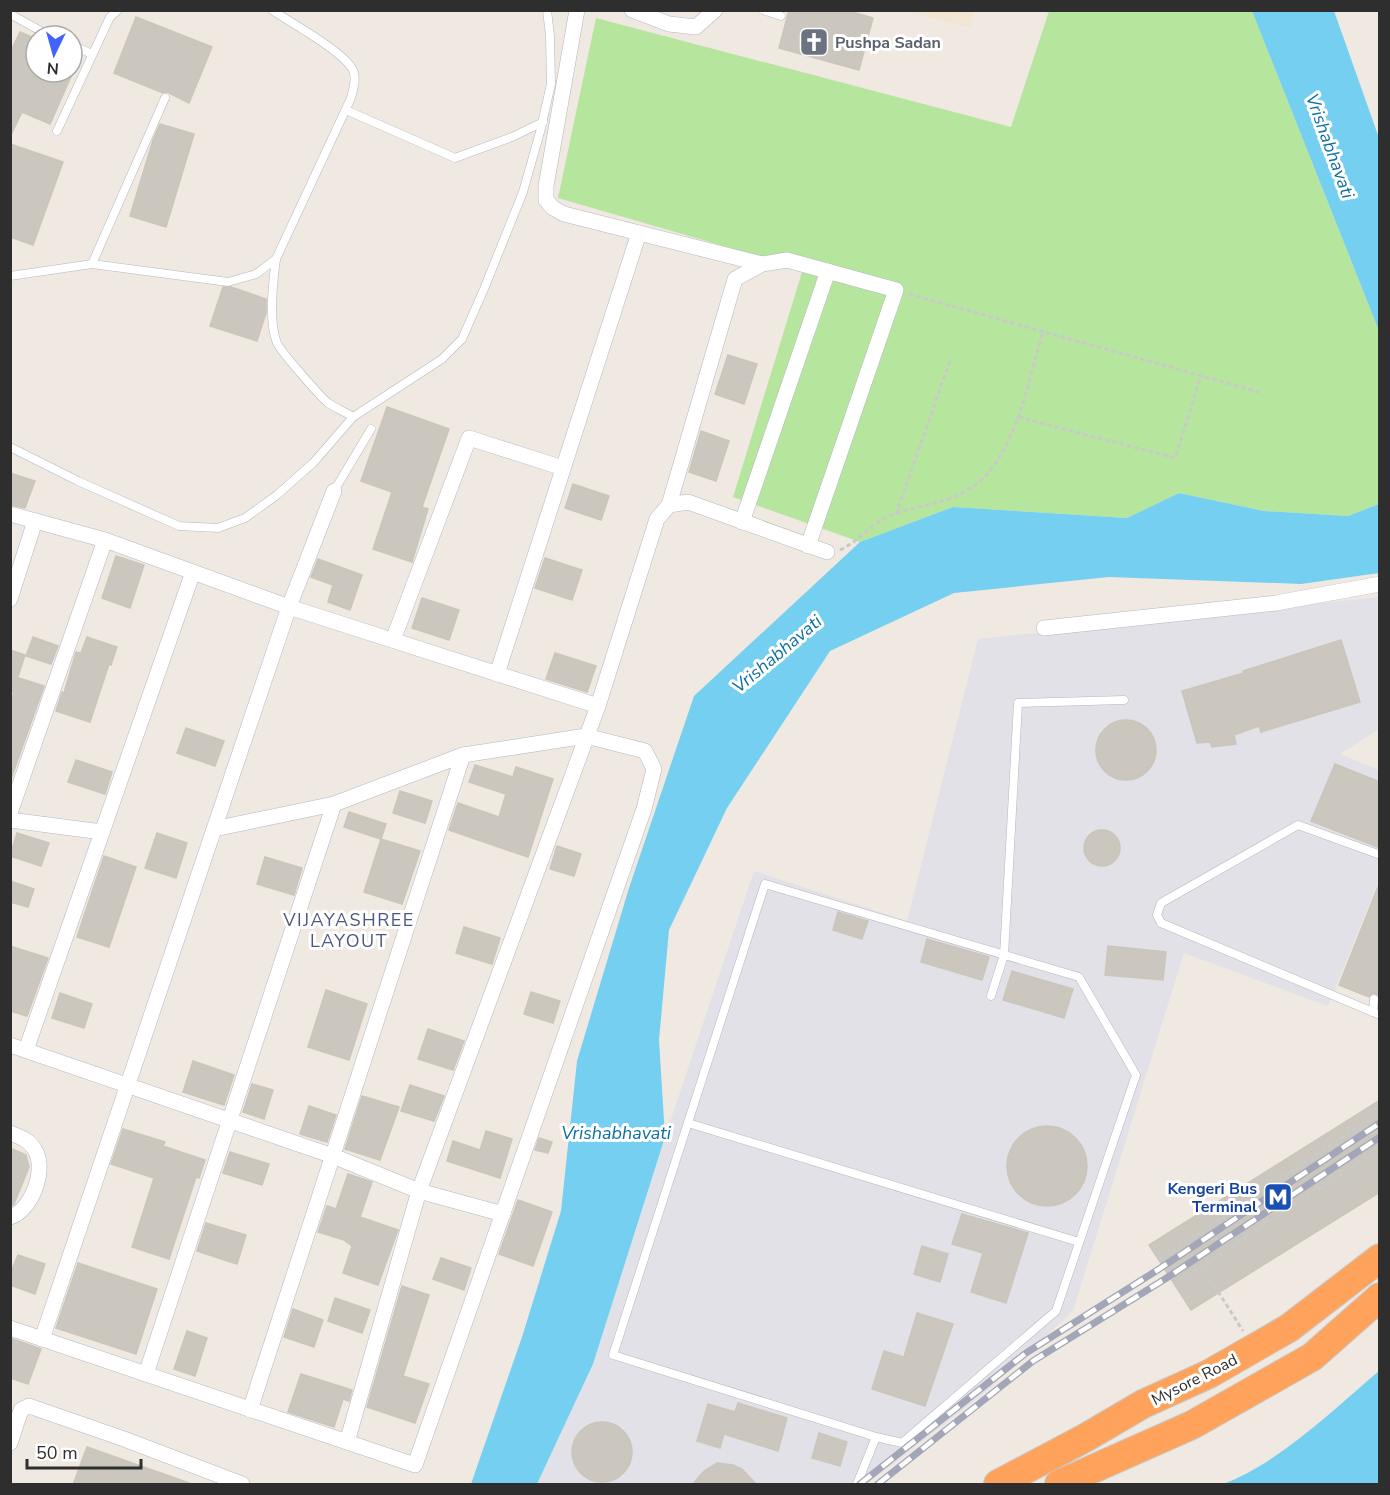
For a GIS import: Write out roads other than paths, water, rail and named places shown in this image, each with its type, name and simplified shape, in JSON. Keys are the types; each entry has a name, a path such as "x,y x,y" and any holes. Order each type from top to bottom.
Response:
{"highway":[{"name":"Mysore Road","path":"998,1485 1143,1404 1209,1374 1288,1328 1380,1258"},
{"path":"1059,1485 1192,1425 1312,1357 1380,1297"}],"street":[{"path":"577,10 546,186 546,200 552,208 564,214 762,264"},
{"path":"632,10 669,24 696,27 715,10"},
{"path":"497,674 639,233"},
{"path":"347,1442 419,1191 598,706 657,519 669,505 735,279 762,264 788,260 896,290 808,546"},
{"path":"742,522 828,271"},
{"path":"393,640 469,438 563,468"},
{"path":"42,1339 289,607 334,491"},
{"path":"669,505 688,502 826,552"},
{"path":"10,514 105,540 289,607 598,706"},
{"path":"10,599 35,521"},
{"path":"10,813 105,540"},
{"path":"26,1050 193,572"},
{"path":"1044,628 1276,603 1380,584"},
{"path":"10,1328 415,1465 644,808 654,769 645,751 586,736 463,755 334,804 214,829"},
{"path":"250,1410 463,755"},
{"path":"146,1374 334,804"},
{"path":"10,820 102,832"},
{"path":"10,1045 333,1156 419,1191 503,1214"},
{"path":"10,1133 27,1140 37,1153 40,1168 34,1192 19,1214 10,1216"},
{"path":"10,1443 21,1410 29,1406 124,1439 242,1485"}],"lane":[{"path":"57,131 108,14 118,10"},
{"path":"272,10 342,56 354,71 354,84 346,110 276,259 272,286 273,319 277,343 292,364 327,402 352,417"},
{"path":"10,447 78,481 179,526 218,528 245,518 277,495 314,462 352,417 442,359 462,339 523,192 543,122 551,84 547,10"},
{"path":"763,10 781,16"},
{"path":"10,14 28,24"},
{"path":"84,50 92,54"},
{"path":"92,264 165,98"},
{"path":"346,110 455,158 512,137 543,122"},
{"path":"10,276 92,264 228,282 256,274 276,259"},
{"path":"334,491 372,429"},
{"path":"991,996 1004,955 1018,703 1124,700"},
{"path":"1376,1013 1161,923 1156,915 1161,903 1298,825 1378,854"},
{"path":"765,884 1079,977 1136,1074 1056,1311 902,1443 876,1437 613,1355 688,1123 765,884"},
{"path":"1374,999 1376,1013"},
{"path":"688,1123 1079,1242"},
{"path":"857,1485 876,1437"}],"water":[{"name":"Vrishabhavati","path":"1252,11 1334,11 1379,138 1379,331"},
{"name":"Vrishabhavati","path":"1179,493 1264,511 1348,516 1379,504 1379,573 1301,584 1109,577 954,593 830,651 727,808 669,930 659,1040 665,1137 593,1364 537,1484 471,1484 522,1337 561,1211 577,1061 629,888 694,696 860,542 953,507 1127,518"},
{"path":"1379,1371 1379,1484 1223,1484 1244,1475 1285,1449"}],"railway":[{"path":"860,1484 1026,1353 1156,1271 1380,1123"},
{"path":"878,1484 1033,1361 1165,1279 1380,1137"}],"place":[{"name":"Pushpa Sadan","path":"814,42"},
{"name":"Kengeri Bus Terminal","path":"1278,1197"}],"district":[{"name":"VIJAYASHREE LAYOUT","path":"349,930"}]}
